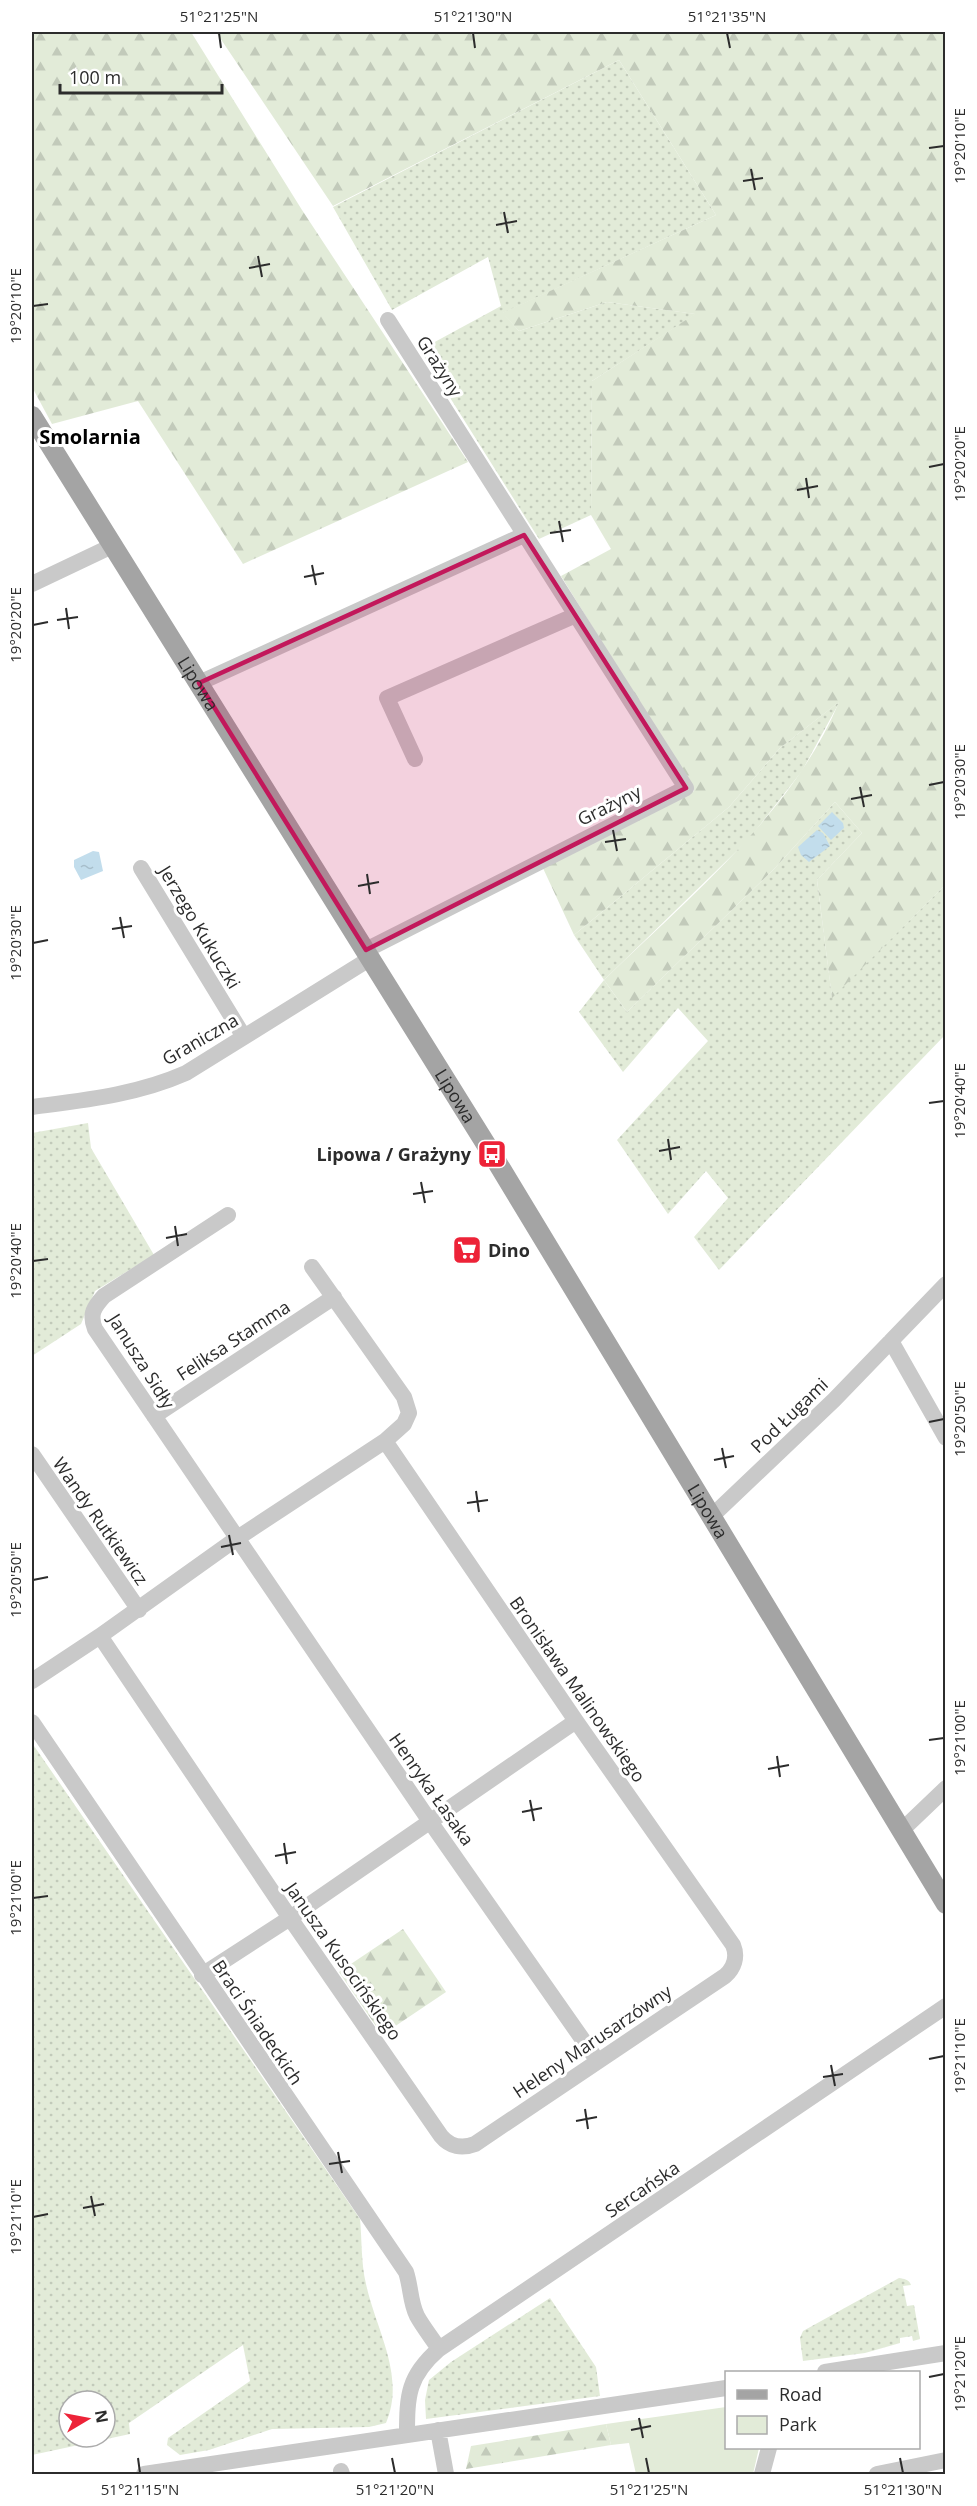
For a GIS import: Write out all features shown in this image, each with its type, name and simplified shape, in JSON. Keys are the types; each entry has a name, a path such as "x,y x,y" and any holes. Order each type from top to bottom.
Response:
{"main road":[{"name":"Lipowa","path":"32,416 368,954 712,1516 945,1904"}],"street":[{"name":"Grażyny","path":"368,954 687,788 388,320"},
{"path":"199,683 524,535"},
{"path":"32,584 112,546"},
{"path":"415,759 387,699 576,615"},
{"name":"Jerzego Kukuczki","path":"141,868 243,1037"},
{"name":"Graniczna","path":"32,1107 126,1094 163,1083 186,1073 368,954"},
{"name":"Janusza Sidły","path":"228,1215 104,1296 94,1307 92,1322 236,1539"},
{"path":"32,1681 139,1610 236,1539 385,1441 404,1424 409,1413 404,1397 312,1267"},
{"name":"Pod Ługami","path":"712,1516 834,1400 945,1284"},
{"name":"Feliksa Stamma","path":"154,1416 334,1297"},
{"path":"891,1341 945,1438"},
{"name":"Bronisława Malinowskiego","path":"385,1441 576,1721 733,1945 735,1960"},
{"name":"Wandy Rutkiewicz","path":"32,1454 139,1610"},
{"name":"Henryka Łasaka","path":"236,1539 597,2060"},
{"name":"Janusza Kusocińskiego","path":"100,1636 290,1918 441,2136 450,2145 463,2147"},
{"path":"202,1975 290,1918 429,1820 576,1721"},
{"name":"Braci Śniadeckich","path":"32,1722 406,2272 417,2316 439,2349"},
{"path":"901,1831 945,1788"},
{"name":"Heleny Marusarzówny","path":"463,2147 475,2144 725,1976 735,1960"},
{"name":"Sercańska","path":"407,2435 410,2386 421,2367 439,2349 816,2096 945,2006"},
{"path":"837,2371 945,2353"},
{"path":"144,2475 725,2388"},
{"path":"438,2430 446,2475"},
{"path":"762,2475 769,2449"},
{"path":"878,2475 945,2460"}],"highlighted area":[{"path":"524,535 686,788 366,950 199,683"}],"green space":[{"path":"32,32 191,32 302,210 468,462 243,564 138,401 52,424 32,387"},
{"path":"216,32 945,32 945,885 832,998 817,880 862,833 835,802 774,869 627,1012 604,980 736,852 767,817 795,781 819,742 839,702 780,748 729,807 574,935 542,866 694,791 561,576 611,549 591,515 592,381 695,314 607,302 519,331 502,313 716,215 619,60 333,206"},
{"path":"619,60 716,215 503,313 519,331 607,302 696,314 592,381 591,515 539,539 420,350 501,306 488,257 392,310 333,207"},
{"path":"840,701 802,771 749,839 604,980 574,935 729,807 780,748"},
{"path":"835,802 862,833 817,880 832,997 945,885 945,1035 719,1270 694,1237 728,1198 706,1171 668,1214 617,1140 708,1041 678,1008 623,1072 579,1012 604,980 627,1012 774,869"},
{"path":"88,1123 91,1148 154,1255 95,1291 81,1324 32,1356 32,1133"},
{"path":"32,1743 360,2219 364,2276 387,2353 393,2388 386,2423 369,2427 272,2429 209,2450 180,2455 167,2445 168,2438 250,2381 243,2345 129,2423 130,2434 117,2437 117,2389 57,2389 57,2449 60,2449 32,2455"},
{"path":"403,1929 446,1992 382,2035 339,1972"},
{"path":"899,2278 908,2280 911,2285 903,2286 907,2306 914,2305 920,2339 913,2341 912,2336 900,2338 900,2343 865,2353 803,2361 800,2338 803,2331"},
{"path":"550,2298 596,2367 600,2396 426,2419 425,2400 429,2380 451,2362"},
{"path":"725,2407 725,2449 759,2449 753,2474 636,2474 629,2443 611,2445 606,2424"},
{"path":"606,2424 611,2445 466,2469 471,2446"}],"water":[{"path":"832,812 843,823 844,828 831,840 818,826"},
{"path":"817,830 823,833 830,846 809,862 801,855 798,847"},
{"path":"93,851 99,852 103,871 81,880 74,867 74,860"}],"place":[{"name":"Lipowa / Grażyny","path":"492,1154"},
{"name":"Dino","path":"467,1250"}],"district":[{"name":"Smolarnia","path":"90,436"}]}
